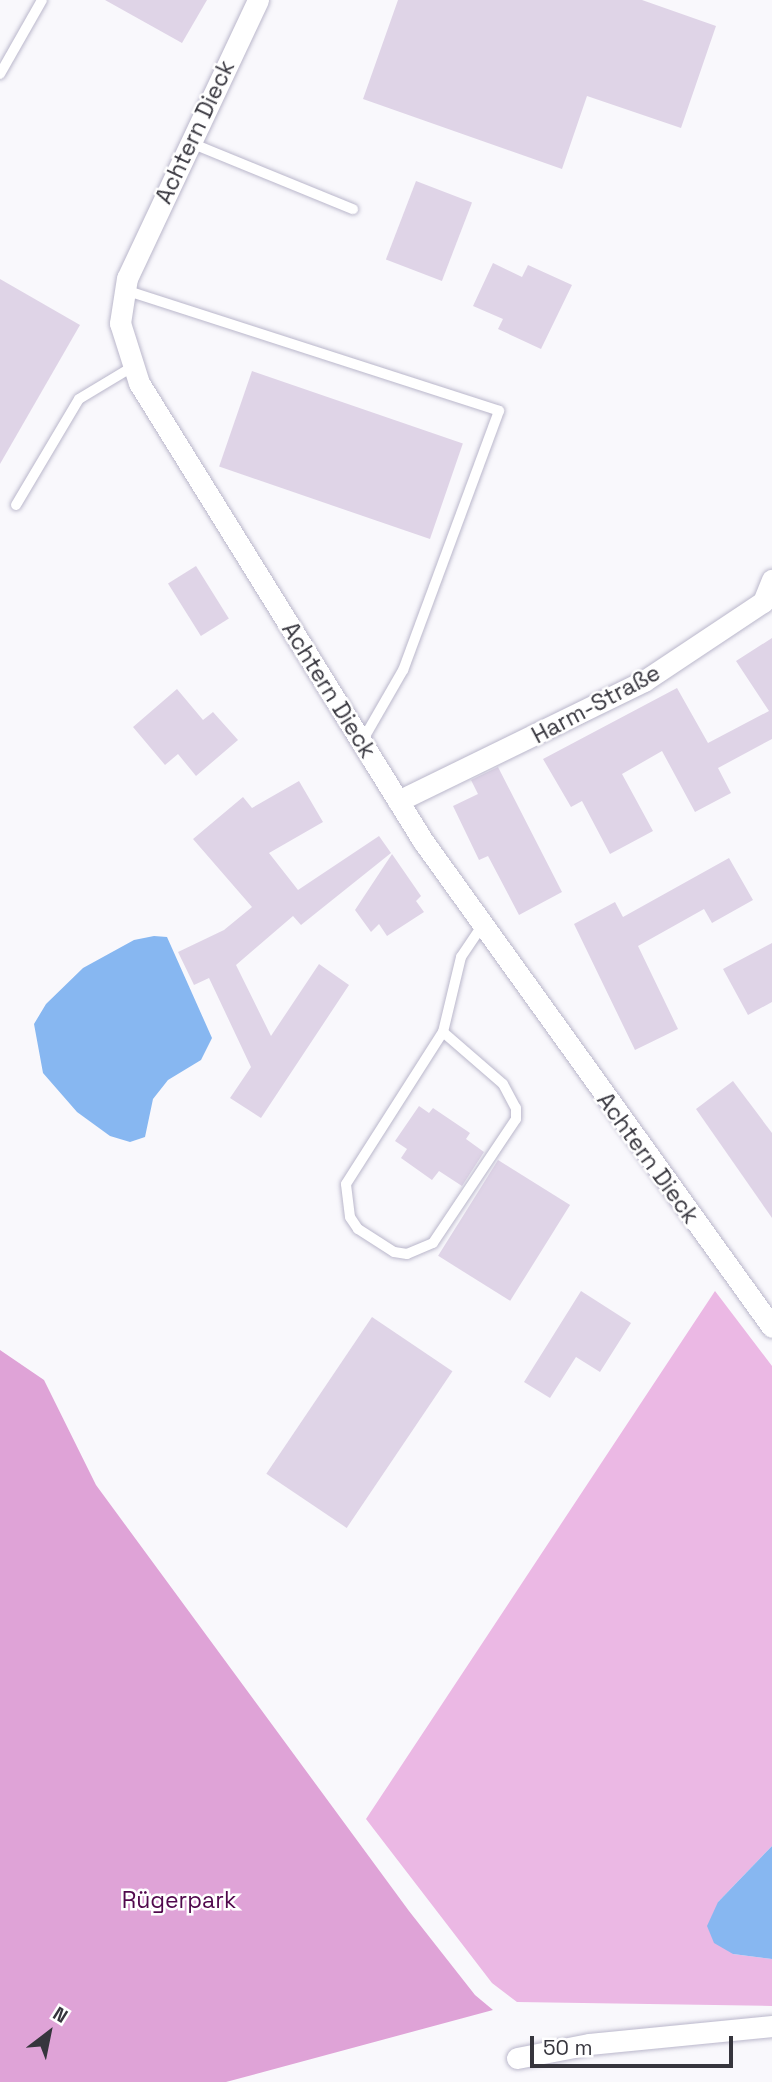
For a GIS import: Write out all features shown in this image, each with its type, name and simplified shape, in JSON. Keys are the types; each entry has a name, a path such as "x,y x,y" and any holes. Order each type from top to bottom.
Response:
{"street":[{"name":"Achtern Dieck","path":"258,0 125,290 120,323 139,383 398,801 482,926 772,1327"},
{"name":"Harm-Straße","path":"398,801 644,681 763,602 771,586"},
{"path":"517,2058 589,2044 772,2026"}],"lane":[{"path":"0,74 42,0"},
{"path":"191,143 353,209"},
{"path":"125,290 499,411 403,670 361,744"},
{"path":"16,505 79,400 134,366"},
{"path":"443,1032 503,1084 516,1108 516,1119 446,1226 421,1251 407,1254 394,1252 358,1228 350,1217 346,1184 443,1032 461,957 482,926"}],"shaded area":[{"path":"715,1291 772,1366 772,1846 718,1902 733,1954 772,1959 772,2006 517,2002 492,1983 366,1819"}],"green space":[{"name":"Rügerpark","path":"0,1350 44,1380 96,1485 409,1911 475,1995 493,2010 226,2082 0,2082"}],"water":[{"path":"154,936 167,937 212,1038 201,1060 168,1080 153,1099 145,1137 130,1142 110,1136 77,1112 43,1073 34,1024 46,1004 83,968 134,940"},
{"path":"772,1846 772,1959 733,1954 714,1943 707,1926 718,1902"}],"building":[{"path":"105,0 207,0 182,43"},
{"path":"398,0 642,0 716,26 681,128 587,96 562,169 363,99"},
{"path":"416,181 472,203 442,281 386,259"},
{"path":"493,263 522,277 528,265 572,285 541,349 498,329 503,319 473,306"},
{"path":"0,279 80,325 0,464"},
{"path":"252,371 463,444 430,539 219,466"},
{"path":"196,566 229,619 201,636 168,583"},
{"path":"772,638 772,739 718,768 731,793 695,812 662,751 622,774 653,831 610,854 582,801 571,807 543,759 677,688 708,743 769,711 736,661"},
{"path":"177,689 203,720 213,712 238,740 196,776 178,754 165,765 133,727"},
{"path":"498,767 562,892 519,915 488,856 479,860 453,806 478,794 471,780"},
{"path":"299,781 323,822 269,853 298,890 379,836 391,853 301,925 293,916 236,965 271,1036 319,964 349,985 261,1118 230,1098 251,1067 209,978 194,985 178,952 224,930 252,907 193,839 243,797 252,808"},
{"path":"392,854 421,896 416,901 424,912 387,936 379,924 371,932 355,910"},
{"path":"729,858 753,900 712,923 704,909 638,946 678,1029 635,1050 574,924 615,902 623,917"},
{"path":"772,943 772,1002 748,1015 723,969"},
{"path":"733,1081 772,1133 772,1218 696,1109"},
{"path":"419,1106 429,1113 433,1108 470,1133 466,1139 484,1152 462,1186 439,1171 432,1180 401,1158 407,1149 395,1141"},
{"path":"498,1160 570,1205 510,1301 438,1256"},
{"path":"581,1291 631,1323 600,1372 576,1357 550,1398 524,1382"},
{"path":"372,1317 452,1371 347,1528 266,1474"}]}
